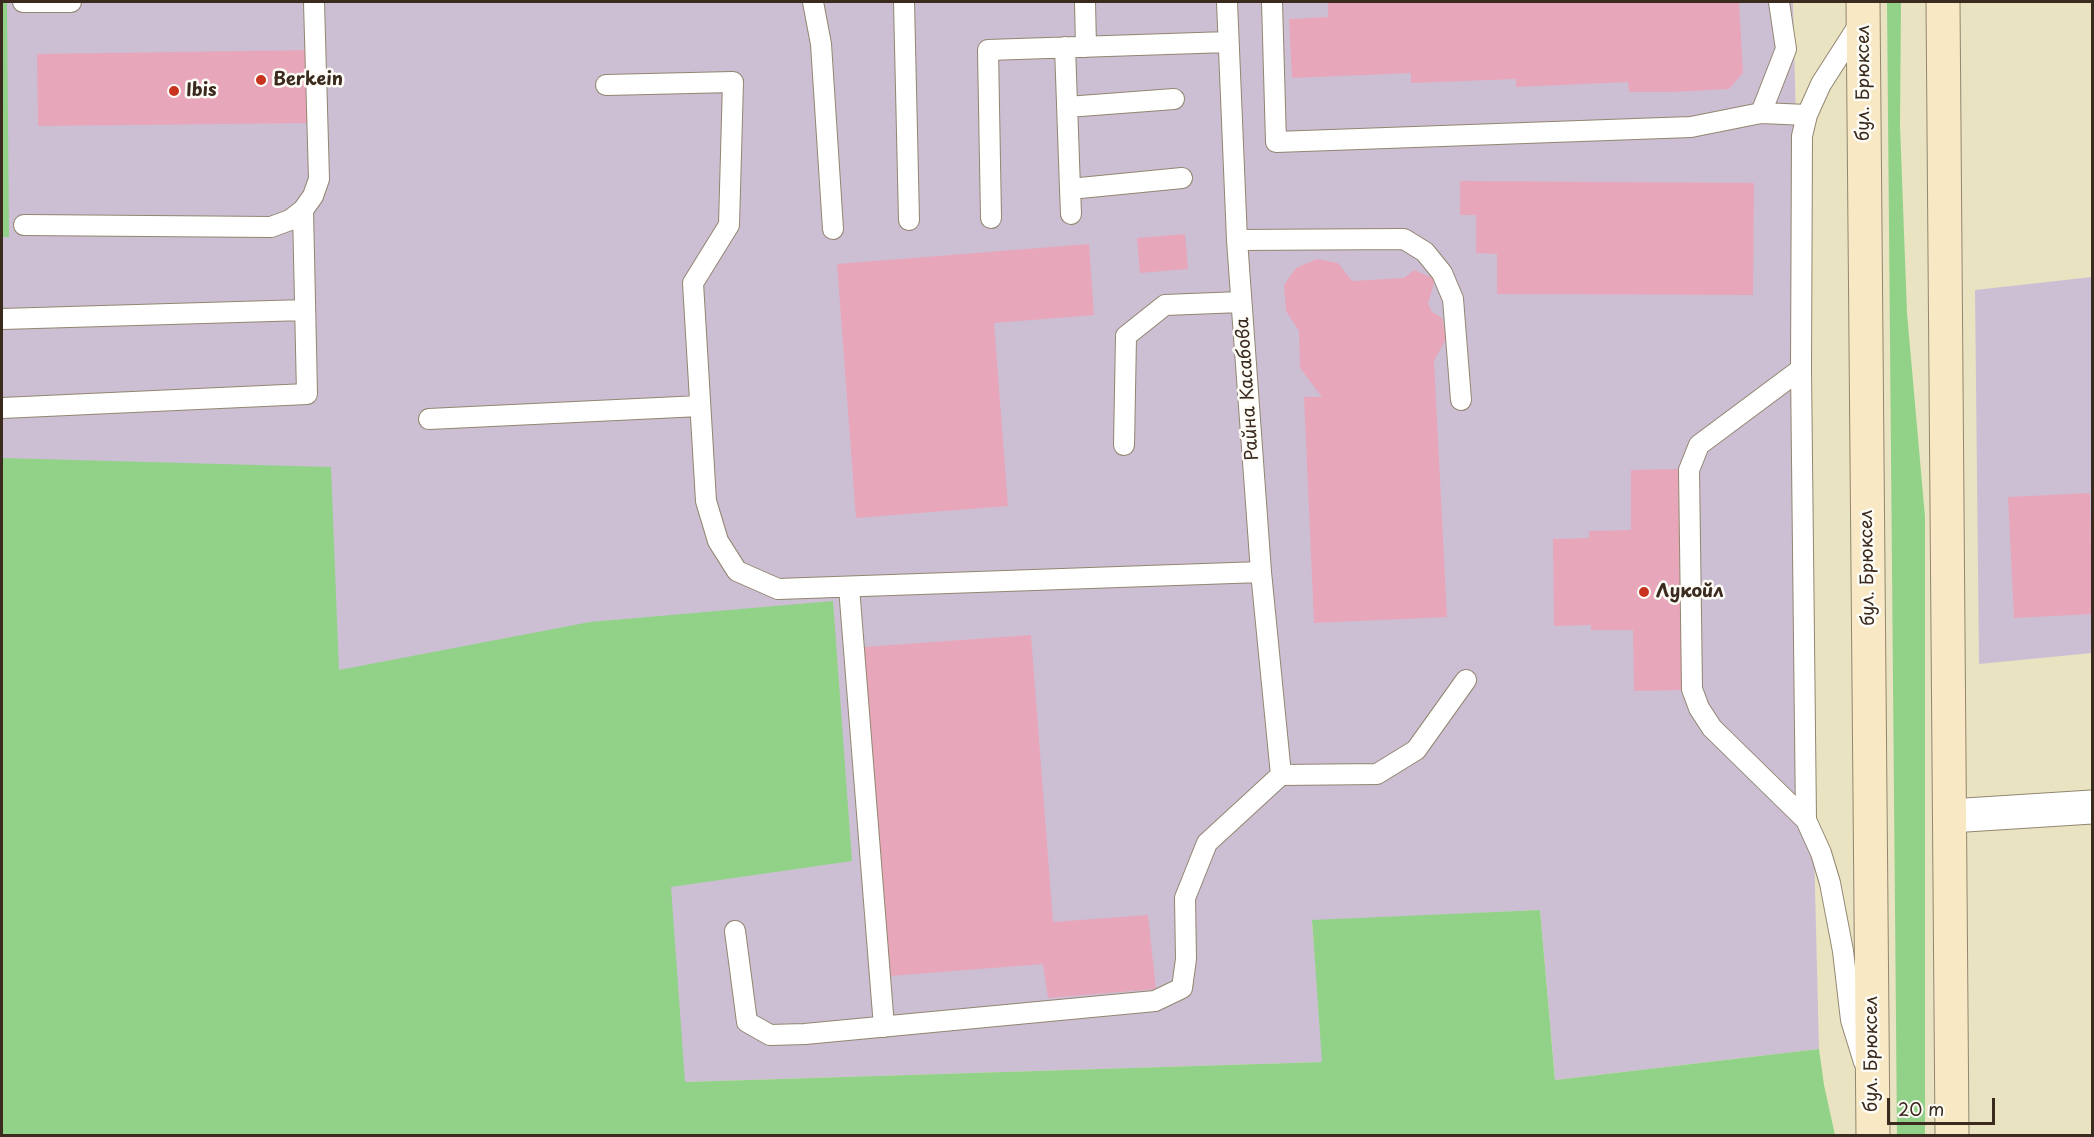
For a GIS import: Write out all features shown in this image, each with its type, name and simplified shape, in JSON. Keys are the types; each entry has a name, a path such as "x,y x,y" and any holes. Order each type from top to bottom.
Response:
{"main road":[{"path":"1943,2 1952,1136"},
{"name":"бул. Брюксел","path":"1863,10 1873,1136"}],"street":[{"path":"1950,816 2092,807"}],"lane":[{"path":"23,2 71,2"},
{"path":"24,225 271,227 290,219 303,210 313,196 319,179 314,2"},
{"path":"813,2 821,44 833,229"},
{"path":"904,2 909,220"},
{"path":"1085,2 1086,47"},
{"name":"Райна Касабова","path":"1227,2 1241,302 1261,572 1281,775"},
{"path":"1272,2 1276,142 1690,127 1761,113 1807,115"},
{"path":"1761,113 1786,49 1779,2"},
{"path":"1806,820 1801,369 1802,136 1807,115 1821,84 1863,10"},
{"path":"991,218 988,50 1228,42"},
{"path":"1065,47 1071,214"},
{"path":"606,85 733,82 729,225 693,283 705,501 718,541 737,571 778,589 1261,572"},
{"path":"1067,107 1174,99"},
{"path":"1071,189 1182,178"},
{"path":"2,408 308,394 303,210"},
{"path":"1237,240 1404,239 1425,252 1442,273 1452,299 1461,400"},
{"path":"1124,445 1126,336 1165,305 1241,302"},
{"path":"2,319 305,310"},
{"path":"1801,369 1699,445 1693,456 1689,470 1692,689 1699,708 1712,728 1806,820 1821,853 1830,883 1842,942 1851,1020 1873,1085"},
{"path":"429,419 700,406"},
{"path":"849,587 884,1027"},
{"path":"735,931 747,1022 770,1035 805,1034 1155,1001 1182,988 1186,959 1185,898 1207,843 1281,775 1377,774 1416,750 1466,680"}],"shaded area":[{"path":"2,2 1793,2 1819,1049 1555,1080 1540,910 1312,921 1323,1062 685,1082 2,1136"},
{"path":"2092,277 2092,653 1979,664 1975,290"}],"green space":[{"path":"2,2 7,2 9,237 2,237"},
{"path":"1887,2 1901,2 1900,125 1907,313 1925,517 1925,1136 1897,1135"},
{"path":"2,458 331,467 339,670 590,622 833,601 852,861 671,887 685,1082 1322,1062 1312,920 1540,910 1555,1080 1819,1049 1835,1135 2,1135"}],"building":[{"path":"1328,2 1739,2 1743,73 1729,89 1672,92 1629,92 1628,82 1516,87 1516,79 1411,83 1411,73 1292,78 1289,19 1328,17"},
{"path":"314,50 315,123 38,126 37,54"},
{"path":"1460,181 1754,183 1753,295 1497,294 1497,254 1476,253 1476,215 1460,215"},
{"path":"1185,234 1188,269 1140,273 1137,238"},
{"path":"1089,244 1094,315 994,323 1008,506 856,518 837,264"},
{"path":"1317,259 1338,263 1352,281 1404,278 1414,270 1435,279 1428,304 1432,312 1442,318 1446,339 1434,361 1447,617 1314,623 1304,397 1322,397 1300,368 1299,331 1286,311 1284,285 1296,268"},
{"path":"1678,469 1682,690 1634,691 1633,630 1591,630 1591,625 1554,626 1553,539 1589,538 1589,531 1631,530 1631,470"},
{"path":"2090,493 2092,614 2014,618 2008,497"},
{"path":"1031,635 1053,922 1148,915 1156,989 1048,998 1043,964 890,976 864,647"}],"place":[{"name":"Berkein","path":"261,80"},
{"name":"Ibis","path":"174,91"},
{"name":"Лукойл","path":"1644,592"}]}
